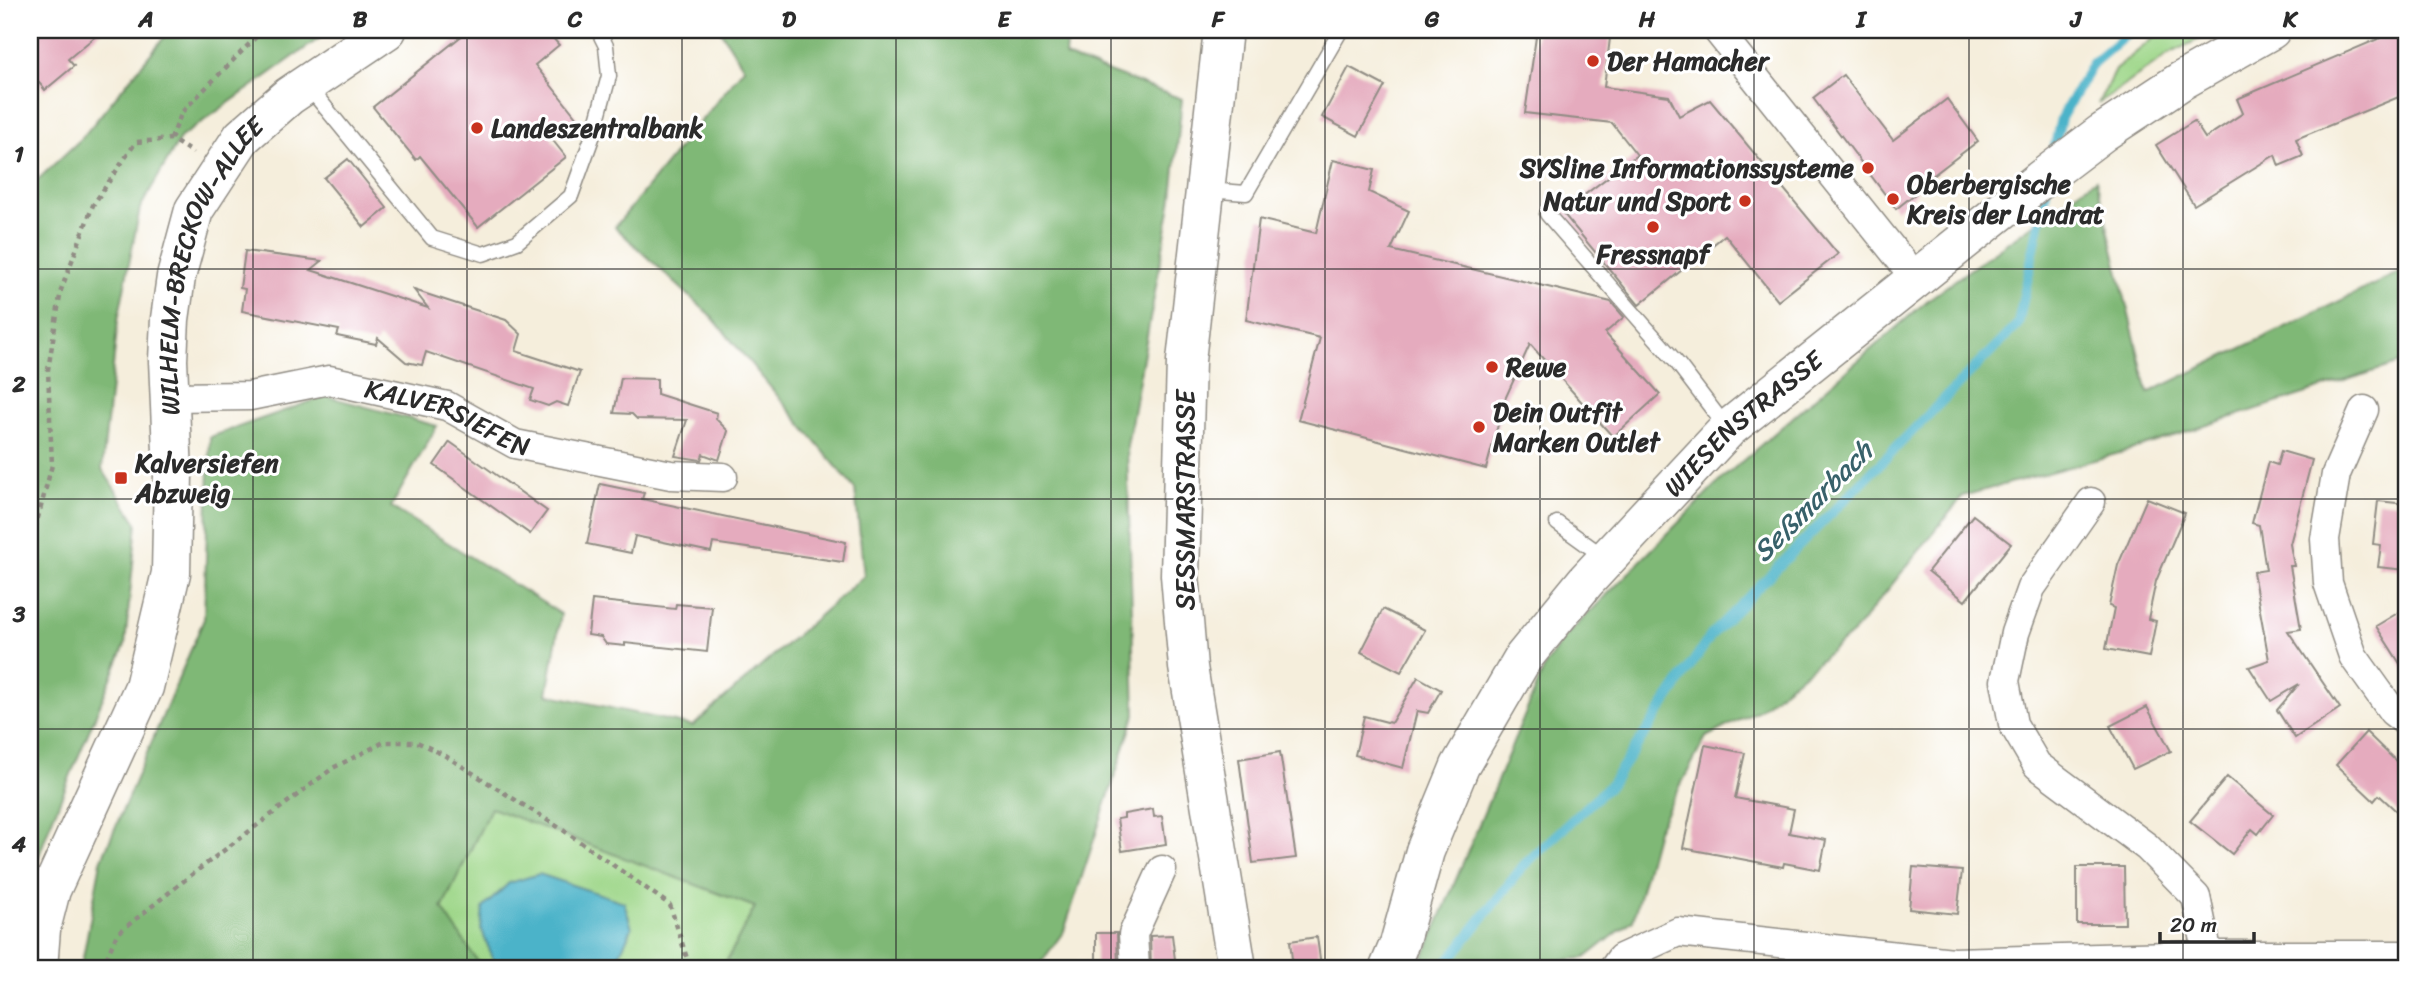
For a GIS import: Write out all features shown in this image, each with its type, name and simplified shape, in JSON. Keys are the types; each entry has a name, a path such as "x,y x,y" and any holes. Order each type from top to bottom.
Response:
{"street":[{"name":"WILHELM-BRECKOW-ALLEE","path":"38,968 41,929 51,890 144,687 171,573 173,474 169,333 177,278 194,210 242,137 289,96 387,30"},
{"name":"SESSMARSTRASSE","path":"1223,30 1186,361 1181,575 1188,667 1237,968"},
{"path":"1717,30 1916,279"},
{"name":"WIESENSTRASSE","path":"1389,968 1399,944 1425,851 1460,766 1523,658 1586,582 1728,429 2102,133 2181,81 2271,30"},
{"name":"KALVERSIEFEN","path":"171,397 250,396 329,380 447,407 515,444 671,475 723,477"},
{"path":"2364,410 2336,474 2325,539 2328,583 2353,656 2393,712 2406,722"},
{"path":"2091,502 2031,588 2015,633 2005,681 2013,724 2037,765 2147,847 2196,897 2208,955"},
{"path":"1135,968 1133,934 1162,870"},
{"path":"1614,968 1620,958 1678,932 1953,962 2208,955 2286,962 2406,955"}],"lane":[{"path":"306,84 432,238 482,254 517,242 571,196 593,135 609,76 606,46 598,30"},
{"path":"1207,190 1246,192 1340,30"},
{"path":"1547,214 1678,364 1728,429"},
{"path":"1557,523 1608,560"}],"path":[{"path":"171,139 182,112 263,30"},
{"path":"30,548 52,465 48,370 61,290 93,205 136,142 171,139 220,170"},
{"path":"104,968 117,934 333,768 384,742 417,742 444,755 563,830 670,905 690,968"}],"green space":[{"path":"170,30 331,30 181,137 140,208 118,320 102,469 137,523 125,645 51,822 30,881 30,187 82,138"},
{"path":"720,30 1067,30 1065,56 1182,99 1172,198 1127,446 1135,715 1064,931 1037,968 723,968 755,907 491,808 442,908 482,968 81,968 101,861 204,619 210,437 326,396 437,426 391,507 561,614 547,694 693,726 864,576 855,489 712,317 615,227 744,68"},
{"path":"2163,30 2218,30 2172,52 2098,104 2115,70"},
{"path":"2096,179 2148,393 2406,269 2406,361 2127,451 1963,496 1853,633 1759,710 1706,737 1657,830 1633,920 1585,958 1468,968 1419,968 1546,664 1564,638 1724,477 1929,299"},
{"path":"491,807 755,907 723,968 703,968 677,963 674,968 482,968 442,909"}],"water":[{"path":"539,874 624,902 632,928 613,968 497,968 481,929 483,908 509,883"}],"building":[{"path":"30,30 103,30 68,59 74,66 45,90 30,72"},
{"name":"Landeszentralbank","path":"469,30 546,30 559,45 535,65 577,118 551,138 566,157 478,227 420,156 416,160 373,107"},
{"path":"1537,30 1611,30 1604,87 1669,96 1679,116 1710,100 1838,254 1778,301 1725,235 1639,305 1562,212 1637,155 1612,123 1525,113"},
{"path":"2399,30 2406,30 2406,94 2296,139 2303,156 2279,166 2275,155 2194,205 2156,145 2194,121 2205,138 2243,113 2237,99"},
{"path":"1349,67 1385,86 1358,136 1322,117"},
{"path":"1843,75 1893,140 1947,99 1978,141 1914,190 1916,193 1896,209 1813,98"},
{"path":"348,159 387,208 364,227 324,178"},
{"path":"1333,160 1374,170 1369,192 1409,211 1391,250 1611,302 1624,317 1605,333 1660,394 1613,437 1530,344 1505,399 1486,469 1298,420 1320,338 1246,320 1259,219 1316,233"},
{"path":"245,251 322,261 311,270 428,308 414,290 506,320 521,334 516,351 580,372 568,406 556,402 548,406 530,400 534,389 426,352 422,365 406,362 378,338 376,344 337,336 339,330 242,311 245,289 240,288"},
{"path":"621,378 657,379 657,394 717,413 716,419 728,431 719,460 703,454 701,460 675,456 687,420 637,419 632,414 614,413"},
{"path":"450,442 547,511 530,534 434,465"},
{"path":"2281,451 2312,460 2290,544 2294,566 2290,566 2301,629 2288,631 2340,708 2295,738 2277,710 2299,684 2271,701 2249,667 2269,660 2253,572 2266,570 2259,525 2252,523 2268,462 2277,465"},
{"path":"600,484 644,493 642,499 846,542 843,562 713,543 711,552 635,536 631,553 587,544"},
{"path":"2147,498 2185,513 2156,581 2148,619 2156,621 2149,657 2106,649 2114,608 2109,606 2118,565"},
{"path":"2378,501 2406,504 2406,570 2378,567 2381,545 2373,544"},
{"path":"1973,515 2011,544 1965,601 1928,571"},
{"path":"592,600 675,609 676,604 712,607 707,652 625,643 625,646 606,644 601,637 588,635"},
{"path":"2406,608 2406,673 2376,626"},
{"path":"1383,609 1425,630 1401,672 1361,652"},
{"path":"1418,677 1441,690 1428,713 1417,711 1403,768 1355,755 1364,716 1391,723"},
{"path":"2147,707 2171,751 2133,769 2110,726"},
{"path":"2366,732 2406,771 2406,820 2379,795 2374,801 2336,765"},
{"path":"1705,745 1745,753 1735,798 1794,809 1789,833 1826,840 1820,870 1784,863 1783,867 1683,848"},
{"path":"1280,752 1296,858 1253,863 1239,759"},
{"path":"2227,777 2273,815 2258,834 2252,829 2232,854 2190,821"},
{"path":"1153,809 1154,817 1162,816 1166,844 1122,851 1117,819 1124,818 1124,814"},
{"path":"1913,867 1962,871 1957,914 1909,909"},
{"path":"2077,867 2124,867 2125,924 2077,924"},
{"path":"1096,933 1117,933 1118,968 1096,968"},
{"path":"1172,935 1176,968 1151,968 1150,936"},
{"path":"1317,937 1320,968 1293,968 1290,941"}],"waterway":[{"name":"Seßmarbach","path":"2053,155 2061,118 2093,63 2132,30"},
{"name":"Seßmarbach","path":"1443,968 1524,865 1611,784 1712,634 2018,324 2046,191"}],"place":[{"name":"Der Hamacher","path":"1593,61"},
{"name":"Landeszentralbank","path":"477,128"},
{"name":"SYSline Informationssysteme","path":"1868,168"},
{"name":"Oberbergische Kreis der Landrat","path":"1893,199"},
{"name":"Natur und Sport","path":"1745,201"},
{"name":"Fressnapf","path":"1653,227"},
{"name":"Rewe","path":"1492,367"},
{"name":"Dein Outfit Marken Outlet","path":"1479,427"},
{"name":"Kalversiefen Abzweig","path":"121,478"}]}
